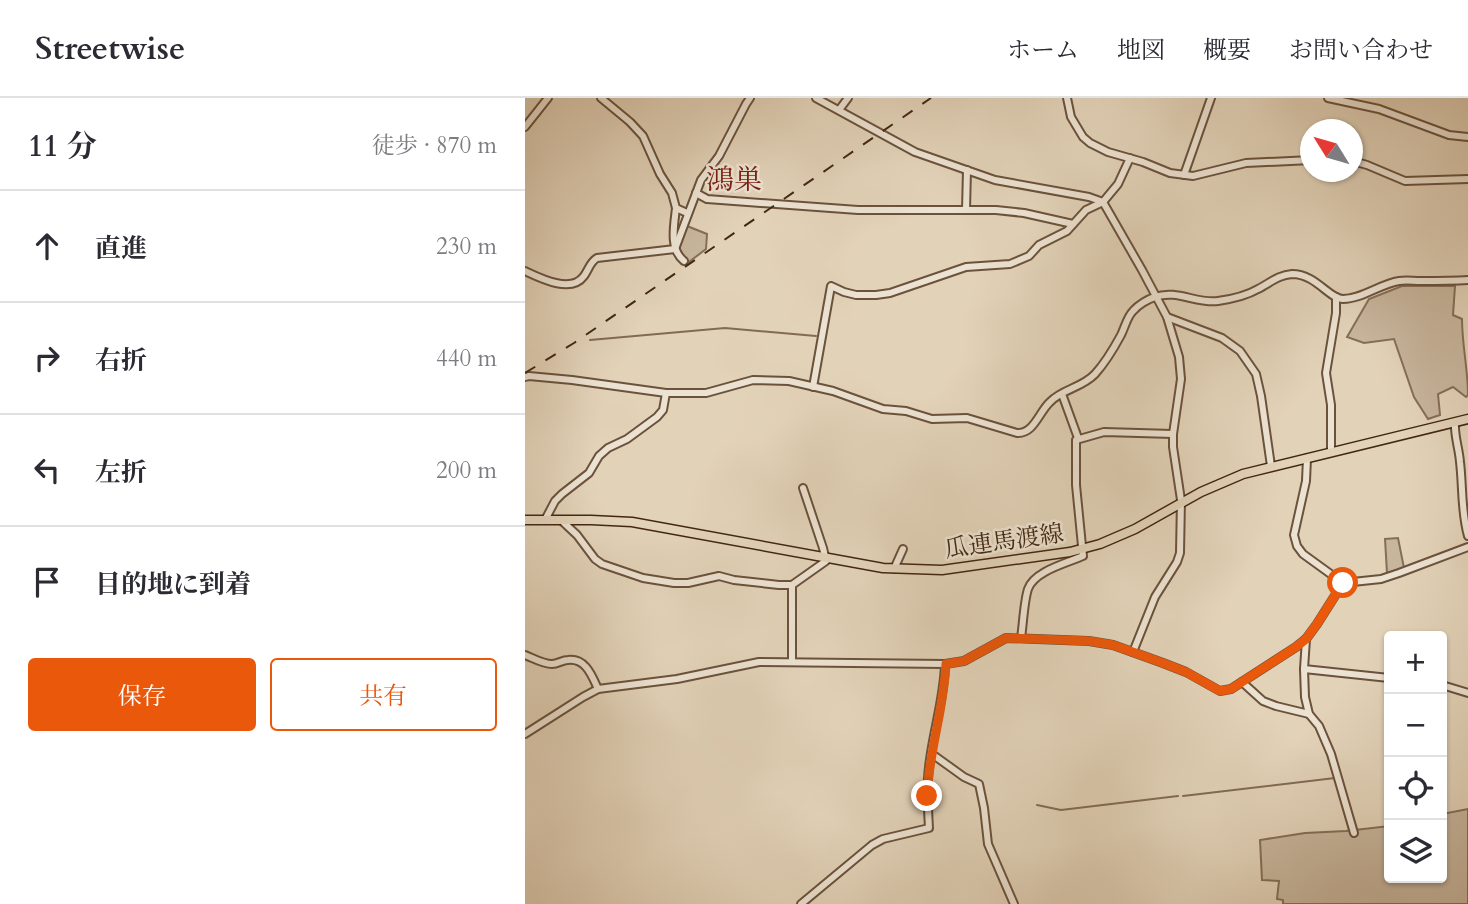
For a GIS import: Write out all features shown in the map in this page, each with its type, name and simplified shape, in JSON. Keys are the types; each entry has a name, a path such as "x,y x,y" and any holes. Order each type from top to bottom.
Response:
{"main road":[{"name":"瓜連馬渡線","path":"525,520 632,522 894,569 942,570 1083,549 1120,536 1222,482 1243,474 1468,419"}],"street":[{"path":"525,127 548,98"},
{"path":"601,98 643,136 672,193 676,208 673,228 676,255 684,261"},
{"path":"675,249 701,180 719,156 750,98"},
{"path":"816,98 915,152 995,180 1089,197 1103,202 1167,317 1179,357 1181,379 1173,434 1181,492 1180,553 1156,597 1133,652"},
{"path":"839,110 848,98"},
{"path":"1067,98 1071,117 1083,137 1090,143 1108,152 1170,173 1193,176 1246,163 1300,161"},
{"path":"1184,175 1211,98"},
{"path":"1328,98 1379,109 1449,135 1468,137"},
{"path":"813,387 831,286 856,295 890,293 966,267 1010,264 1029,256 1039,246 1067,231 1086,210 1103,202 1118,184 1130,158"},
{"path":"1363,163 1405,181 1468,179"},
{"path":"966,209 967,170"},
{"path":"695,193 706,199 858,210 996,210 1073,224"},
{"path":"676,208 687,213"},
{"path":"525,271 554,283 569,284 582,279 597,258 675,249"},
{"path":"525,377 572,380 666,393 706,393 753,380 789,381 833,391 883,409 906,411 932,419 967,418 1023,433 1029,430 1047,404 1082,385 1096,373 1113,349 1131,313 1155,297 1172,294 1205,302 1218,301 1239,297 1276,278 1290,274 1304,276 1342,299 1399,281 1468,280"},
{"path":"1331,452 1331,405 1326,373 1336,297"},
{"path":"1167,317 1223,338 1240,351 1256,374 1271,466"},
{"path":"545,520 555,501 589,473 599,456 657,417 663,410 666,393"},
{"path":"1062,394 1078,438"},
{"path":"1455,422 1464,523 1468,536"},
{"path":"1021,638 1028,589 1033,581 1050,569 1083,556 1076,440 1104,432 1173,434"},
{"path":"1307,458 1306,481 1294,535 1297,547 1343,583 1390,576 1468,547"},
{"path":"561,520 602,564 643,578 681,584 719,576 734,580 792,585 826,561 803,488"},
{"path":"894,569 903,549"},
{"path":"525,734 598,689 677,679 759,662 946,664 964,661 1006,638 1089,641 1113,645 1186,672 1220,691 1231,689 1306,639 1343,583"},
{"path":"792,585 792,662"},
{"path":"1306,639 1305,698 1309,714 1319,726 1331,754 1354,833"},
{"path":"525,655 550,664 567,660 579,662 589,669 598,689"},
{"path":"801,904 872,845 883,839 929,828 928,776 946,664"},
{"path":"1304,669 1384,677"},
{"path":"1242,682 1263,701 1309,714"},
{"path":"1447,687 1468,693"},
{"path":"932,754 979,784 988,844 1014,904"}],"shaded area":[{"path":"687,226 707,234 706,249 689,262 678,252"},
{"path":"1402,286 1455,286 1453,315 1462,319 1468,395 1466,397 1453,387 1438,394 1440,415 1428,419 1414,397 1394,339 1364,343 1347,337 1369,299"},
{"path":"1398,538 1404,568 1387,573 1385,539"},
{"path":"1468,809 1468,904 1283,904 1283,900 1277,899 1279,881 1262,880 1260,840 1305,833 1384,827 1384,883 1447,883 1447,813"}],"waterway":[{"path":"590,340 725,328 816,336"},
{"path":"1183,796 1335,778"},
{"path":"1037,805 1061,810 1178,796"}],"railway":[{"path":"525,373 574,343 931,98"}],"district":[{"name":"鴻巣","path":"734,179"}],"route":[{"path":"927,796 946,664 964,661 1006,638 1071,639 1113,645 1186,672 1220,691 1231,689 1306,639 1343,583"}]}
